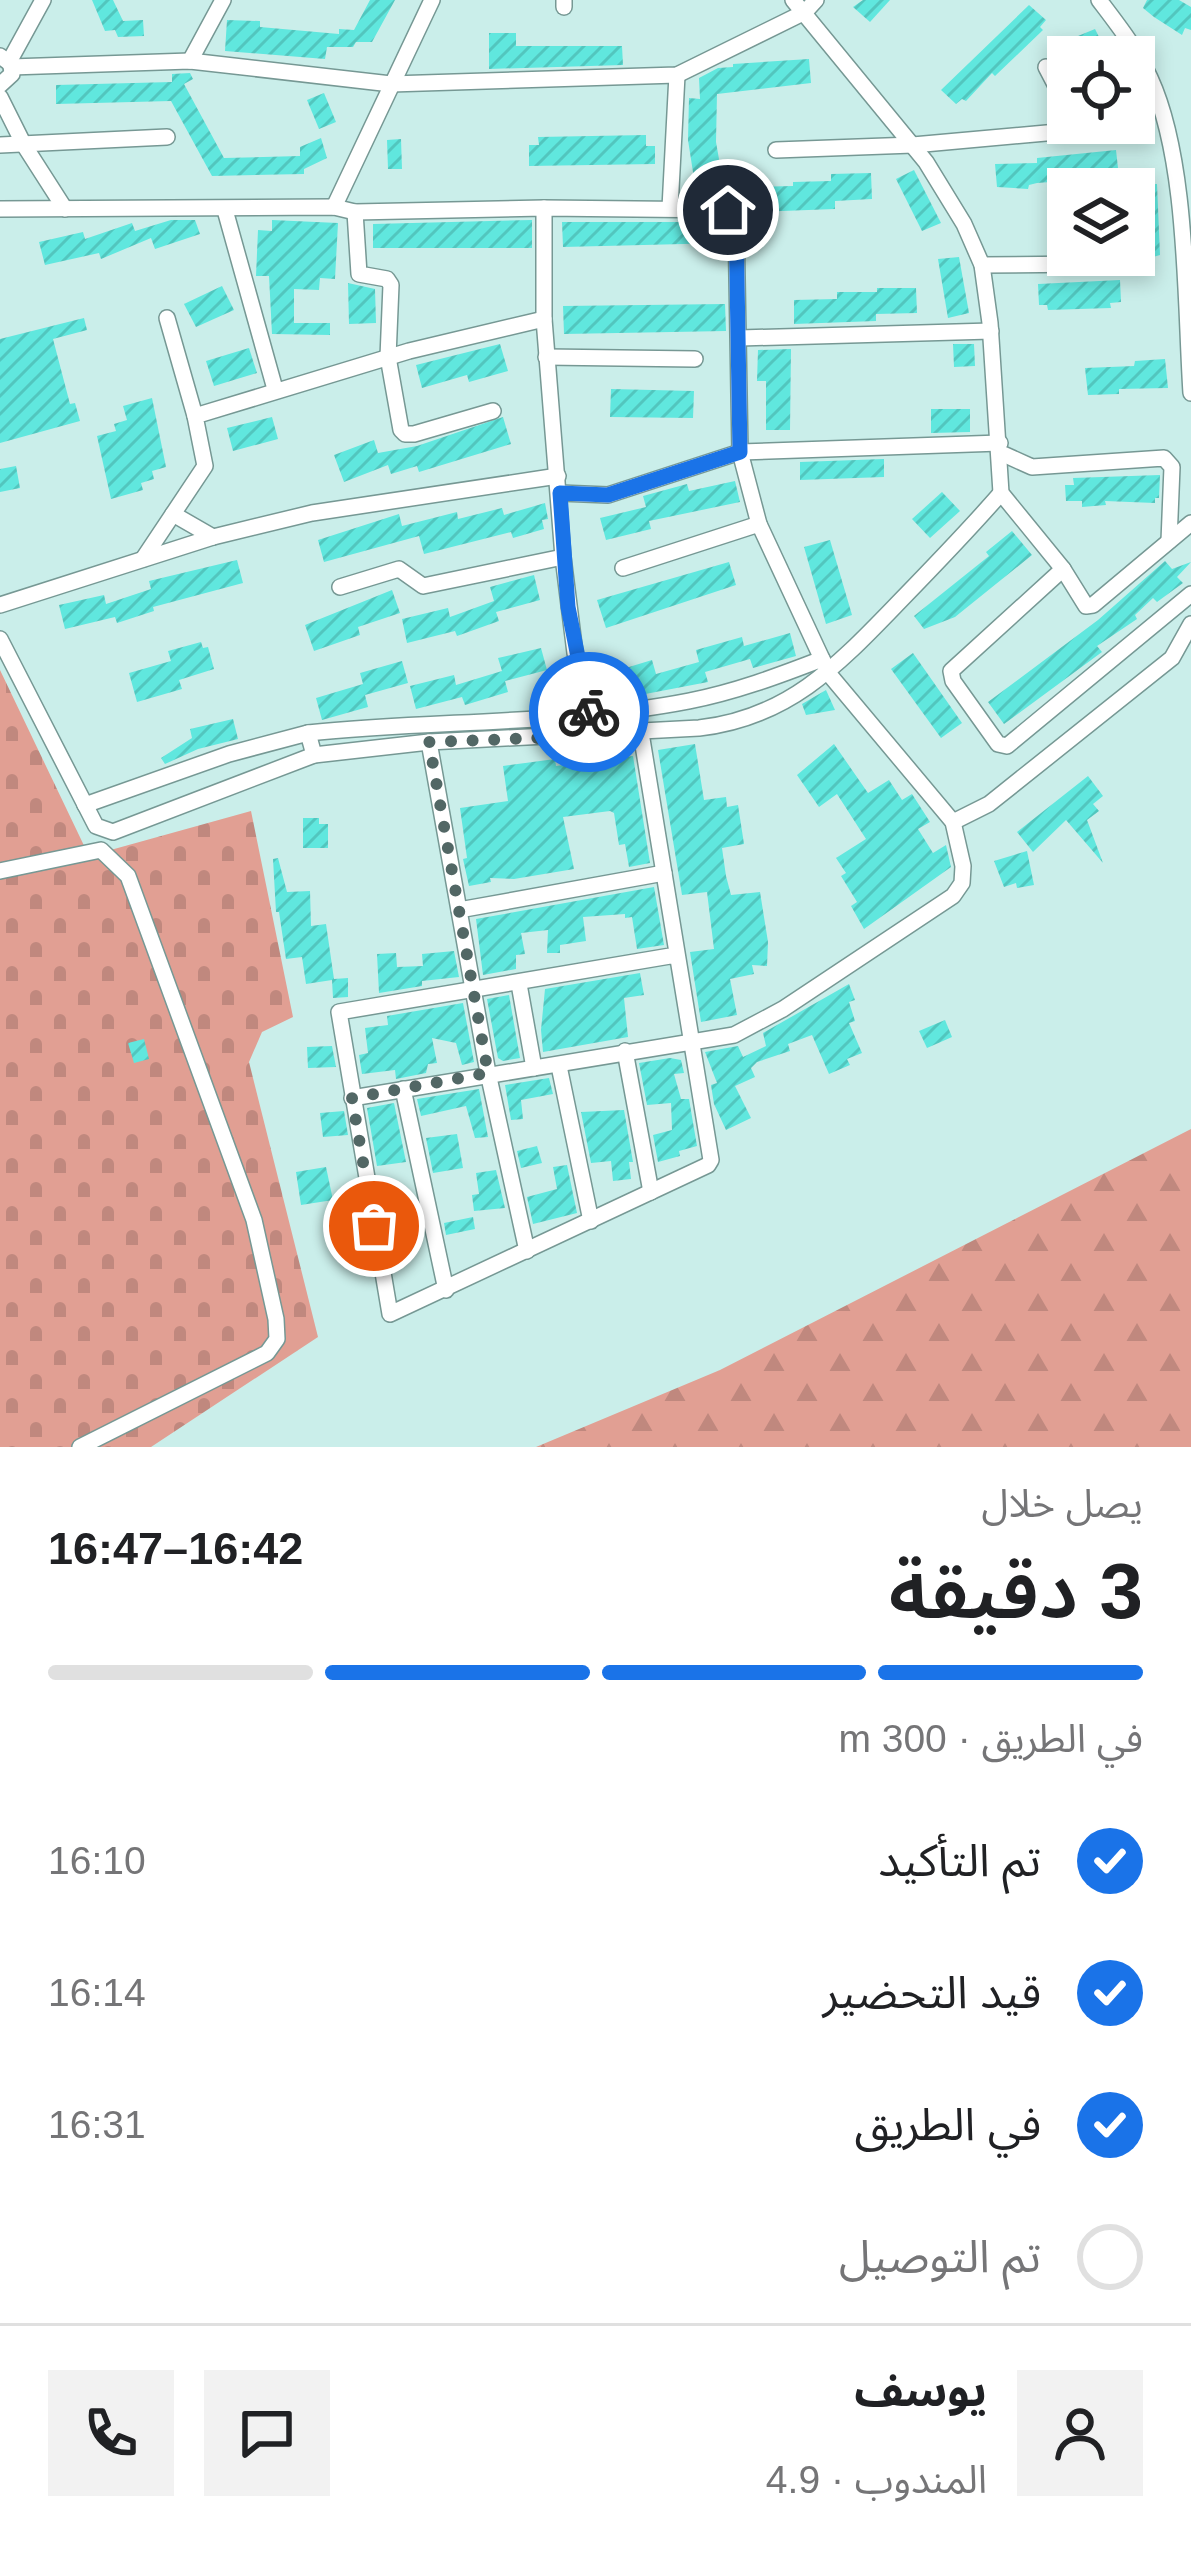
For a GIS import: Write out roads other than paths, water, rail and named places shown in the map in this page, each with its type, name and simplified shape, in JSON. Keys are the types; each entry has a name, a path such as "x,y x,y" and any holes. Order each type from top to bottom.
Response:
{"street":[{"path":"0,85 8,81 7,61 44,0"},
{"path":"190,61 223,0"},
{"path":"334,208 432,0"},
{"path":"1099,0 1150,77 1163,113 1177,187 1191,393"},
{"path":"7,61 190,61 391,84 677,75 805,4 913,145 964,224 982,265 1001,488 1063,569 1081,602 1089,607 1191,523"},
{"path":"670,208 677,75"},
{"path":"0,97 65,209"},
{"path":"776,150 1047,133"},
{"path":"0,145 166,137"},
{"path":"544,208 546,358 563,557 575,653 595,736"},
{"path":"0,209 670,208 733,214 740,452 759,524 825,667 952,822 963,866 962,883 953,896 783,1009 734,1035 352,1098"},
{"path":"225,210 275,389"},
{"path":"355,212 358,274 387,279 391,285 388,357 405,434 493,411"},
{"path":"982,265 1047,264"},
{"path":"142,560 205,466 167,318"},
{"path":"195,416 388,357 544,319"},
{"path":"740,338 991,331"},
{"path":"546,358 694,359"},
{"path":"0,605 213,537 312,513 559,484 608,495 740,452 1001,448 1032,467"},
{"path":"0,640 96,826 113,832 314,755 429,742 712,727 766,712 825,667 1001,488 1032,467 1164,458 1172,467 1169,541"},
{"path":"173,514 213,537"},
{"path":"623,568 759,524"},
{"path":"340,587 399,569 423,586 563,557"},
{"path":"1063,569 951,671 952,681 1000,746 1007,746 1191,594"},
{"path":"952,822 989,803 1172,658 1191,624"},
{"path":"85,805 229,754 308,733 685,702 825,667"},
{"path":"308,733 314,755"},
{"path":"640,733 711,1160 390,1314 339,1012 676,955"},
{"path":"429,742 488,1073 527,1251"},
{"path":"0,871 100,850 128,876 254,1220 276,1319 277,1339 267,1353 80,1447"},
{"path":"459,910 664,872"},
{"path":"519,984 534,1068"},
{"path":"625,1051 651,1192"},
{"path":"560,1066 591,1221"},
{"path":"403,1089 446,1290"}]}
